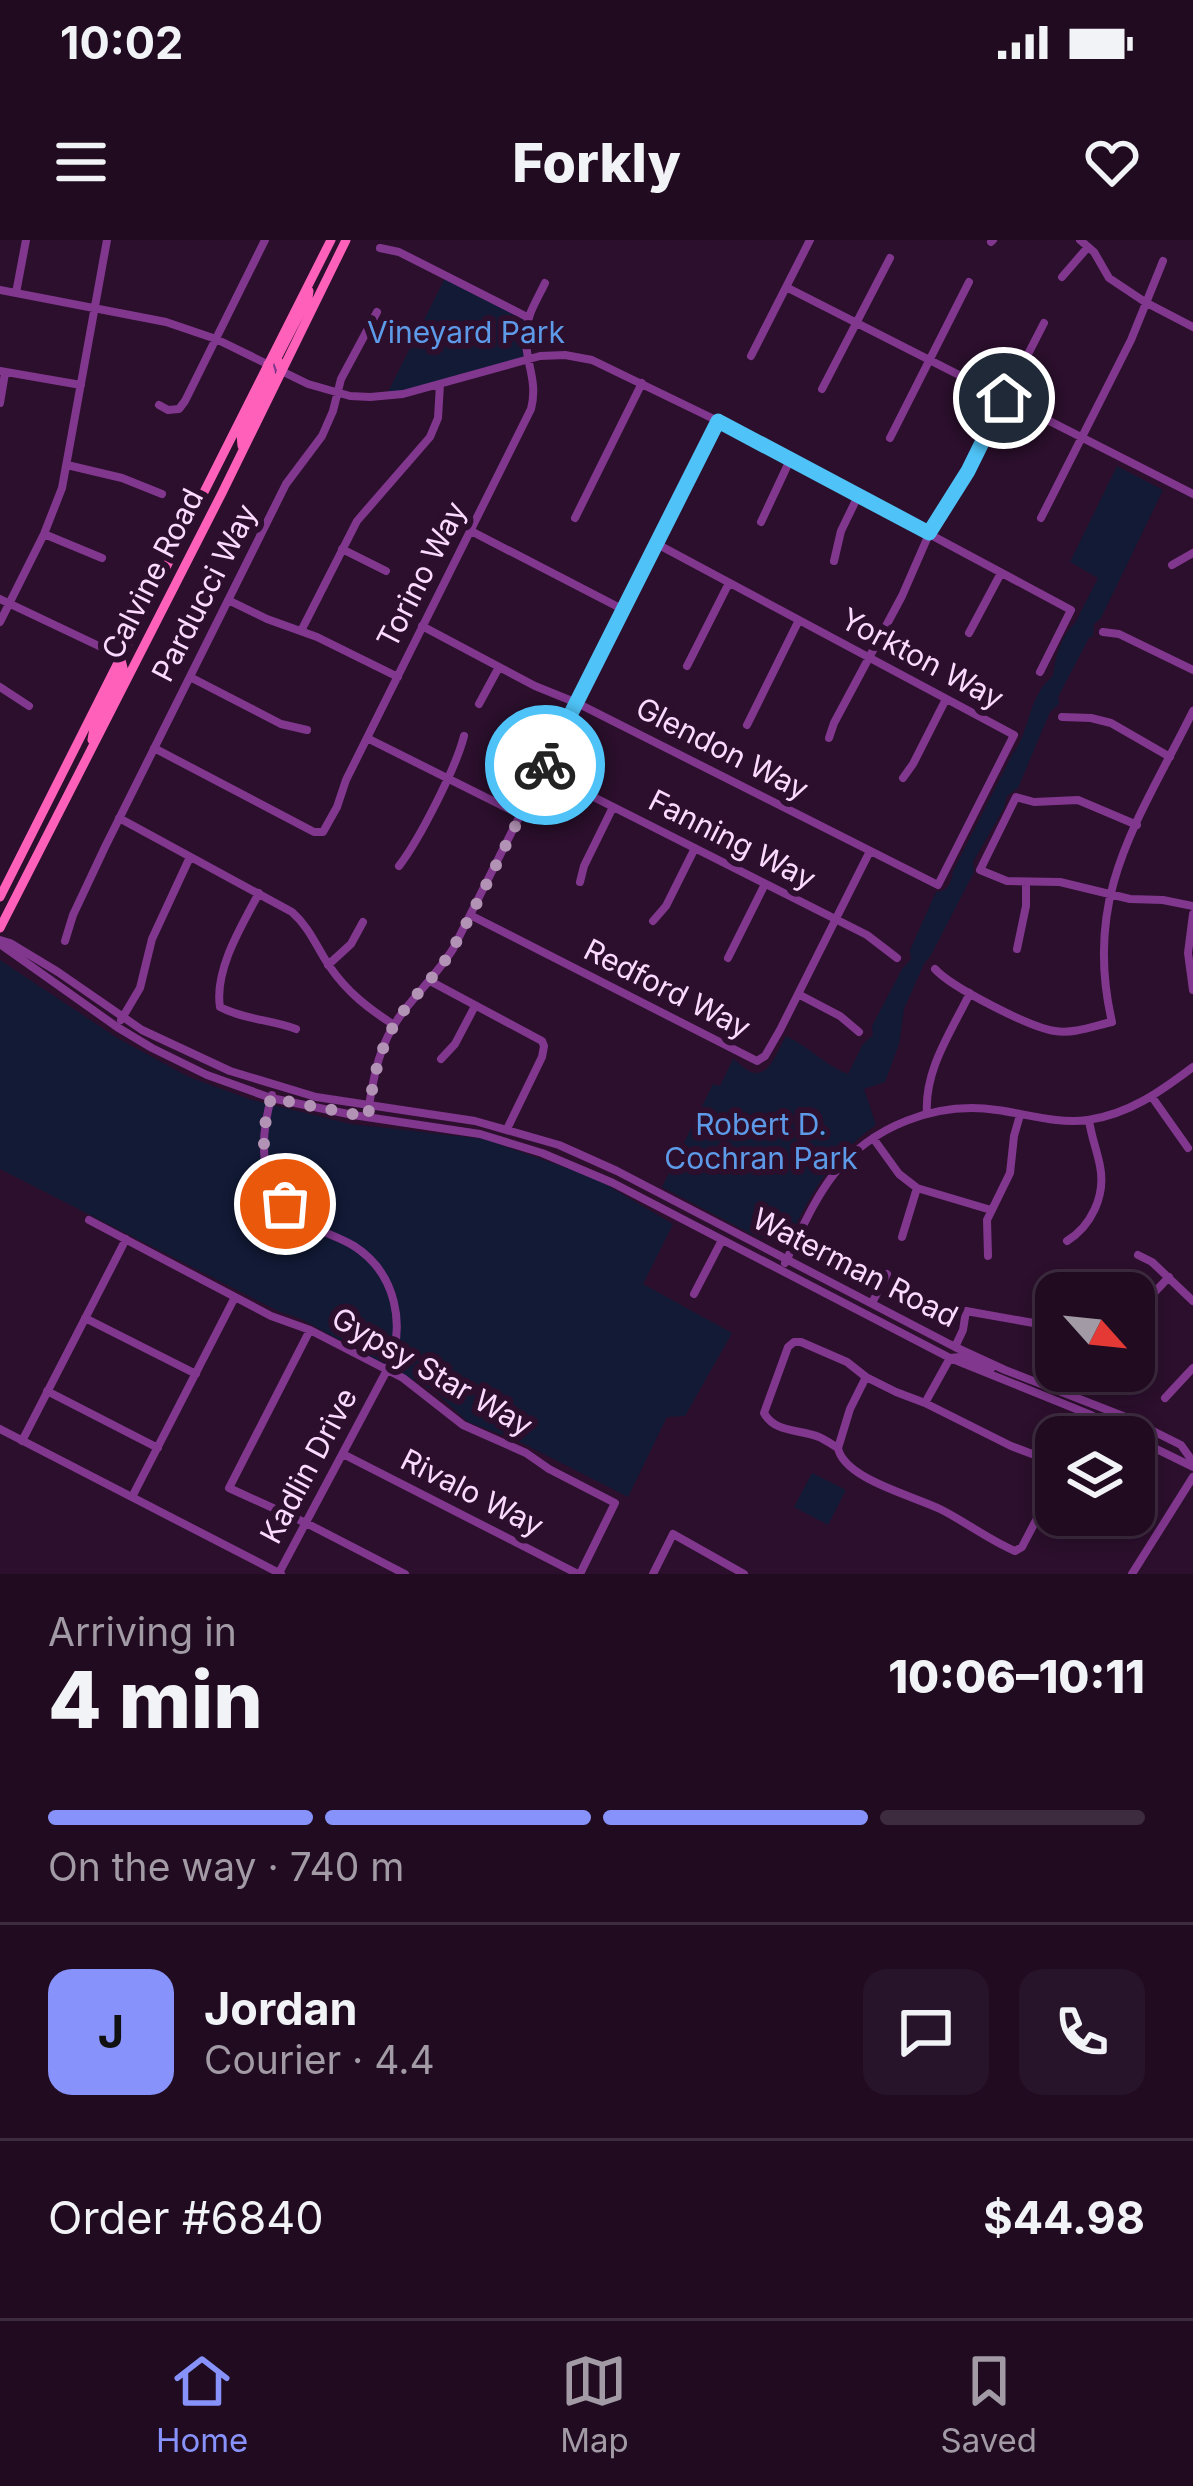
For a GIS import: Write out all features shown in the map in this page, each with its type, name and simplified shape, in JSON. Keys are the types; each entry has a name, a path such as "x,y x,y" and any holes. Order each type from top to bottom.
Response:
{"main road":[{"name":"Calvine Road","path":"0,897 331,240"},
{"name":"Calvine Road","path":"0,928 346,240"},
{"path":"282,371 277,358 308,298 311,279"},
{"path":"242,451 241,434 271,375 268,364"},
{"path":"90,751 94,728 124,668 120,656"}],"street":[{"path":"16,293 26,240"},
{"path":"0,622 5,602 55,509 107,240"},
{"path":"159,405 179,409 265,240"},
{"path":"751,356 810,240"},
{"path":"1063,278 1084,243 1109,278 1193,327"},
{"path":"380,248 399,252 529,318"},
{"path":"822,389 890,258"},
{"path":"1041,518 1130,340 1163,261"},
{"path":"890,438 969,282"},
{"name":"Torino Way","path":"154,748 322,832 531,410 535,382 526,340 529,318 545,283"},
{"path":"787,287 1193,494"},
{"path":"0,290 166,322 336,393 386,396 554,355 601,363 1071,610 1040,671"},
{"name":"Parducci Way","path":"65,941 119,818 286,484 322,436 341,379 377,312"},
{"path":"830,738 929,533 968,471 1044,323"},
{"path":"0,403 3,372 81,385"},
{"path":"575,518 642,383"},
{"path":"302,631 362,512 430,437 438,418 440,384"},
{"path":"368,1117 375,1069 394,1024 453,949 718,421"},
{"path":"761,522 790,460"},
{"path":"67,465 122,478 162,494"},
{"path":"834,561 841,531 858,496"},
{"path":"471,531 624,610"},
{"path":"44,534 102,558"},
{"name":"Yorkton Way","path":"657,544 1013,735 938,885 870,851"},
{"path":"342,549 386,571"},
{"path":"1172,565 1193,553"},
{"path":"969,633 1001,573"},
{"path":"687,666 729,583"},
{"path":"228,600 398,677"},
{"path":"5,602 120,656"},
{"path":"747,724 800,620"},
{"name":"Glendon Way","path":"422,626 870,851"},
{"path":"1103,632 1119,634 1193,670"},
{"path":"479,704 499,667"},
{"path":"190,677 281,724 307,730"},
{"path":"0,687 29,706"},
{"path":"903,778 946,699"},
{"path":"935,969 970,994 1048,1030 1076,1031 1112,1022 1102,957 1109,893 1193,711"},
{"path":"1063,716 1102,720 1170,757"},
{"path":"399,866 464,736"},
{"path":"368,739 520,815"},
{"name":"Fanning Way","path":"542,771 836,920 897,958"},
{"path":"1137,825 1088,802 1034,802 1016,797 980,870 1006,881 1060,882 1136,900 1174,901 1193,910 1188,953 1193,990"},
{"path":"580,882 614,807"},
{"path":"119,818 300,919 328,965 360,1001 394,1024"},
{"path":"653,921 666,906 695,848"},
{"name":"Redford Way","path":"470,915 757,1061 798,994 870,851"},
{"path":"117,1027 140,988 152,939 190,856"},
{"path":"1017,950 1026,883"},
{"path":"728,958 765,884"},
{"path":"259,893 224,967 220,1007 296,1029"},
{"path":"328,965 351,944 363,922"},
{"name":"Waterman Road","path":"0,942 10,943 123,1017 197,1058 316,1097 507,1129 589,1158 955,1347 1123,1415 1180,1445 1193,1464"},
{"name":"Waterman Road","path":"0,942 117,1027 207,1075 271,1098 480,1134 542,1153 613,1183 950,1358 1093,1416"},
{"path":"430,981 538,1038 544,1046 507,1129"},
{"path":"798,994 860,1032"},
{"path":"927,1114 932,1071 970,994"},
{"path":"442,1060 475,1006"},
{"path":"781,1270 825,1186 849,1157 891,1127 962,1108 1052,1121 1089,1120 1152,1097 1193,1067"},
{"name":"Kadlin Drive","path":"274,1085 262,1146 266,1170 277,1192 303,1220 361,1250 381,1272 395,1303 398,1327 387,1370 280,1574"},
{"path":"1152,1097 1188,1148"},
{"path":"988,1256 986,1231 1010,1173 1020,1115"},
{"path":"1067,1241 1083,1228 1099,1197 1100,1167 1089,1120"},
{"path":"873,1138 899,1174 916,1188 991,1210"},
{"path":"902,1238 916,1188"},
{"name":"Gypsy Star Way","path":"89,1220 387,1370 463,1425 518,1449 614,1503 579,1574"},
{"path":"22,1441 126,1239"},
{"path":"694,1294 722,1240"},
{"path":"1138,1255 1152,1262 1193,1301"},
{"path":"872,1303 887,1274"},
{"path":"1155,1292 1169,1277"},
{"path":"132,1497 235,1297"},
{"path":"955,1347 966,1310 1035,1324"},
{"path":"86,1318 196,1374"},
{"path":"310,1330 229,1488 405,1574"},
{"path":"838,1448 817,1436 775,1426 764,1416 788,1347 794,1342 847,1362 866,1377 1035,1455"},
{"name":"Waterman Road","path":"950,1358 960,1357 1015,1379 1027,1377"},
{"path":"925,1403 950,1358"},
{"path":"1165,1398 1193,1368"},
{"path":"866,1377 838,1448 838,1455 855,1470 1015,1551 1035,1522"},
{"path":"47,1391 158,1448"},
{"path":"0,1429 280,1574"},
{"name":"Waterman Road","path":"1155,1448 1193,1464"},
{"name":"Rivalo Way","path":"344,1454 579,1574"},
{"path":"1132,1574 1193,1477"},
{"path":"653,1574 674,1534 744,1574"}],"green space":[{"name":"Vineyard Park","path":"446,276 529,318 530,359 386,396"},
{"name":"Robert D. Cochran Park","path":"1117,466 1163,490 1094,624 1093,636 1058,697 1059,704 1050,712 1018,788 1007,796 973,862 974,872 924,964 904,1009 899,1044 885,1082 864,1089 876,1125 835,1162 782,1246 662,1187 713,1084 720,1086 733,1059 751,1072 763,1071 786,1036 848,1074 873,1035 872,1026 911,959 910,950 936,892 950,882 1019,744 1039,693 1053,676 1062,640 1098,578 1070,562"},
{"path":"0,960 119,1039 189,1077 252,1100 351,1124 484,1139 595,1178 673,1224 643,1284 732,1333 685,1416 667,1417 628,1497 518,1441 468,1422 434,1391 301,1319 0,1169"},
{"path":"812,1473 846,1490 828,1525 794,1507"}],"way so far":[{"path":"285,1204 263,1156 271,1098 368,1117 375,1069 387,1038 453,949 545,765"}],"route":[{"path":"545,765 718,421 929,533 962,482 1004,398"}]}
